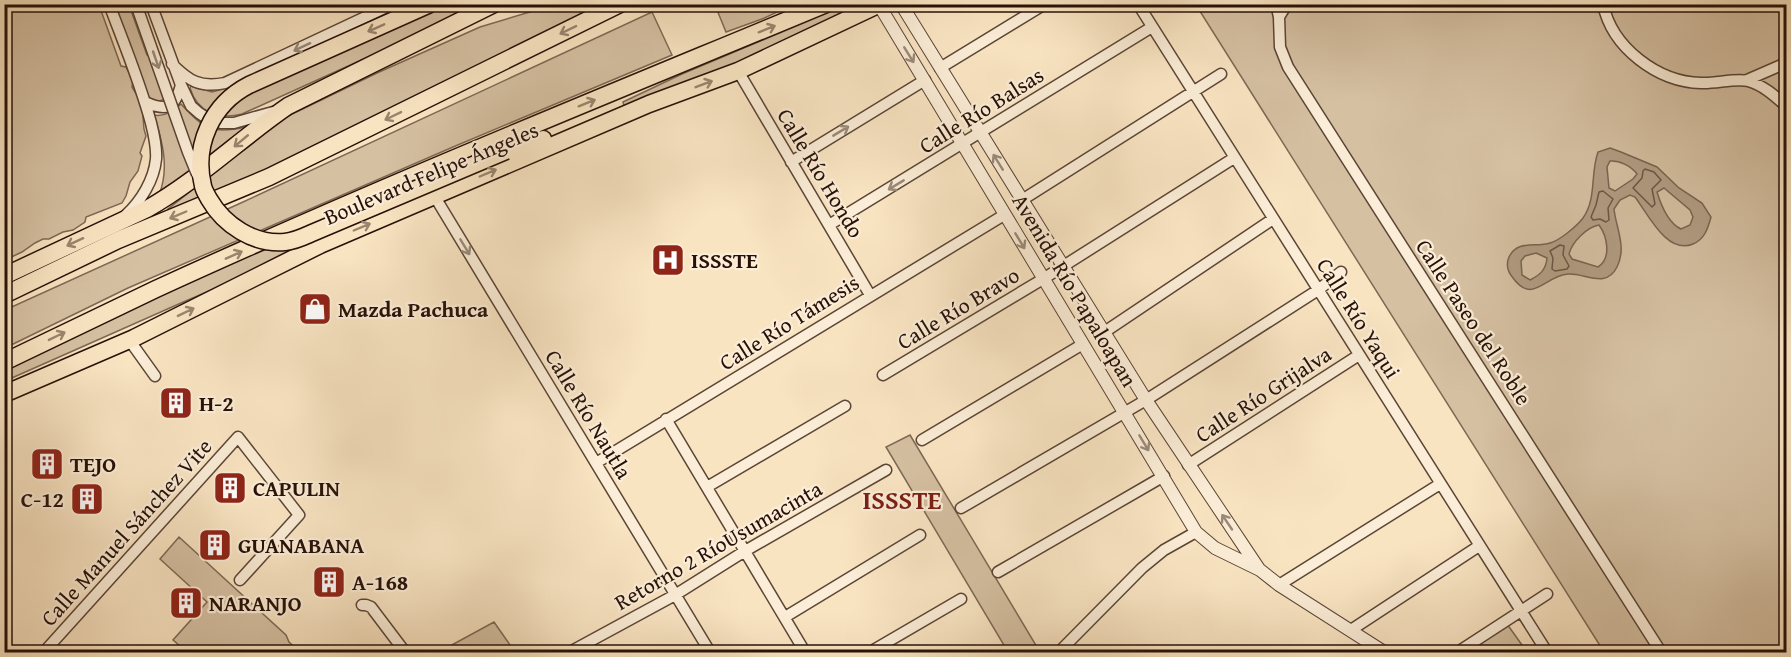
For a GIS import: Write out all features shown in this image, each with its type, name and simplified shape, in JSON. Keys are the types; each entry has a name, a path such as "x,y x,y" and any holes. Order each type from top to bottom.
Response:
{"main road":[{"path":"430,4 249,85 227,99 212,119 204,140 201,170 203,188 221,216 238,230 259,239 284,242 304,237 506,151 649,104"},
{"path":"4,295 118,240 269,177 620,4"},
{"name":"Boulevard Felipe Ángeles","path":"4,362 156,289 350,204 826,4"},
{"name":"Boulevard Felipe Ángeles","path":"4,394 134,338 320,245 649,104 738,71 880,5"},
{"path":"4,277 147,210 210,167 259,126 288,106 488,7"},
{"path":"525,146 528,136 533,131 548,124 557,116"},
{"path":"4,277 53,272"}],"street":[{"path":"109,4 145,102 156,146 153,174 147,187 132,209 119,222"},
{"path":"136,4 203,188"},
{"path":"151,4 172,64 191,106 207,119 221,123 234,123 288,106"},
{"path":"172,64 184,76 195,82 214,85 225,83 393,4"},
{"name":"Avenida Río Papaloapan","path":"901,4 1146,400 1260,570"},
{"path":"940,68 1045,4"},
{"name":"Calle Río Yaqui","path":"1138,4 1547,652"},
{"name":"Calle Paseo del Roble","path":"1276,4 1280,46 1288,68 1661,652"},
{"path":"1279,17 1287,4"},
{"path":"1603,4 1619,41 1637,58 1671,78 1700,83 1747,80 1786,63"},
{"name":"Avenida Río Papaloapan","path":"880,5 1196,532 1215,548 1260,570 1279,585 1384,652"},
{"name":"Calle Río Balsas","path":"830,225 1152,27"},
{"name":"Calle Río Hondo","path":"738,71 870,295"},
{"path":"1022,200 1221,74"},
{"path":"791,162 925,80"},
{"path":"1747,80 1770,91 1786,106"},
{"path":"145,102 155,107 168,107 178,97 181,85"},
{"name":"Calle Río Bravo","path":"883,375 1043,279 1234,158"},
{"name":"Calle Río Nautla","path":"435,196 710,652"},
{"name":"Calle Río Támesis","path":"596,462 1004,215"},
{"path":"1104,333 1273,219"},
{"path":"961,508 1146,400 1318,290 1341,272"},
{"path":"134,338 130,341 155,376"},
{"path":"922,440 1083,344"},
{"name":"Calle Río Grijalva","path":"1188,465 1359,355"},
{"path":"707,487 845,406"},
{"path":"666,419 805,652"},
{"name":"Calle Manuel Sánchez Vite","path":"44,652 238,437 299,515 240,580"},
{"name":"Retorno 2 RíoUsumacinta","path":"570,652 675,594 886,470"},
{"path":"998,572 1164,476"},
{"path":"1279,585 1440,484"},
{"path":"1059,652 1142,568 1164,549 1196,532"},
{"path":"785,617 920,535"},
{"path":"1351,630 1479,546"},
{"path":"1458,652 1547,594"},
{"path":"870,652 961,599"},
{"path":"362,605 371,607 405,652"}],"shaded area":[{"path":"5,5 99,5 121,66 126,67 133,80 132,87 142,103 146,136 140,153 142,156 138,171 130,182 122,203 86,217 85,222 73,230 43,239 5,260"},
{"path":"114,5 129,5 147,55 159,61 165,99 157,102 149,98"},
{"path":"442,5 483,5 242,114 225,116 210,112 198,103 190,88 191,86 212,92 340,51"},
{"path":"583,5 626,5 171,214 168,209 284,118 480,27 533,11"},
{"path":"715,5 792,5 726,32"},
{"path":"846,5 872,5 793,42 624,106 623,102 682,74"},
{"path":"1196,5 1786,5 1786,652 1604,652"},
{"path":"652,12 672,55 128,288 5,348 5,310"},
{"path":"181,104 202,124 216,130 246,127 234,139 159,195 164,164 162,144 154,115 169,113"},
{"path":"306,233 314,246 5,381 5,368 255,251"},
{"path":"910,435 1040,652 1008,652 886,447"},
{"path":"179,537 286,635 289,642 300,652 187,652 173,640 207,602 160,559"},
{"path":"494,622 515,652 439,652"},
{"path":"1507,624 1527,652 1464,652"}],"water":[{"path":"1610,148 1657,167 1679,188 1702,203 1711,217 1705,233 1693,244 1684,246 1675,244 1659,231 1635,197 1630,195 1620,200 1614,209 1621,252 1620,260 1612,274 1601,279 1568,274 1533,289 1520,286 1509,271 1509,257 1513,251 1522,246 1554,242 1568,233 1583,218 1592,194 1598,152","holes":["1610,161 1617,161 1628,166 1637,174 1615,191 1609,188 1607,167","1664,188 1690,210 1693,217 1690,225 1681,229 1672,223 1657,192","1599,225 1607,247 1605,258 1598,267 1572,259 1569,254 1577,240 1594,226","1536,253 1547,258 1542,272 1530,280 1522,275 1521,261 1525,256"]}],"place":[{"name":"ISSSTE","path":"668,260"},
{"name":"Mazda Pachuca","path":"315,309"},
{"name":"H-2","path":"176,403"},
{"name":"TEJO","path":"47,464"},
{"name":"CAPULIN","path":"230,488"},
{"name":"C-12","path":"87,499"},
{"name":"GUANABANA","path":"215,545"},
{"name":"A-168","path":"329,582"},
{"name":"NARANJO","path":"186,603"}],"district":[{"name":"ISSSTE","path":"902,499"}]}
